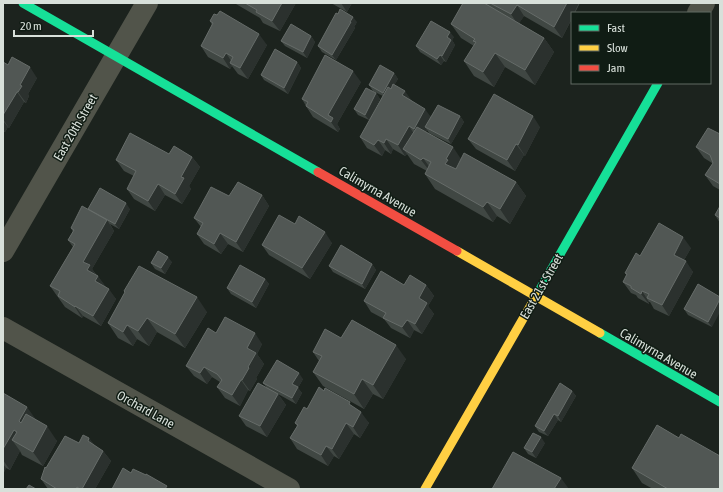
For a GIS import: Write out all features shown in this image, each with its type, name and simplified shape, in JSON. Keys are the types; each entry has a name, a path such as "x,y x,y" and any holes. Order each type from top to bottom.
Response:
{"street":[{"name":"Calimyrna Avenue","path":"22,3 720,402"},
{"name":"East 20th Street","path":"3,252 147,3"},
{"path":"699,12 704,3"},
{"name":"East 21st Street","path":"425,489 657,84"},
{"name":"Orchard Lane","path":"3,328 289,489"}],"building":[{"path":"245,3 282,3 272,21 256,12 257,10"},
{"path":"463,3 484,3 544,38 525,70 495,53 483,72 464,61 476,42 473,41 475,39 451,24"},
{"path":"490,3 567,3 554,27 517,5 511,14"},
{"path":"340,9 353,17 332,55 318,46 336,13 338,14"},
{"path":"220,11 259,34 240,68 230,63 233,57 226,53 223,58 201,46 213,23 210,21 214,14 217,15"},
{"path":"431,21 450,32 447,37 451,40 442,56 440,55 437,59 416,46"},
{"path":"291,24 311,36 303,52 281,41"},
{"path":"275,49 297,62 284,88 261,75"},
{"path":"325,55 353,71 328,115 333,118 331,122 306,106 308,102 302,99"},
{"path":"12,57 30,67 20,85 22,86 3,115 3,62 8,65"},
{"path":"380,65 394,73 383,93 369,85"},
{"path":"393,84 405,91 402,95 425,109 414,129 409,126 398,145 386,139 384,143 378,140 374,145 360,137 388,87 391,89"},
{"path":"366,88 376,93 365,115 354,109"},
{"path":"494,94 533,116 518,145 516,144 507,160 468,139"},
{"path":"438,105 460,116 448,139 425,127"},
{"path":"417,127 453,147 446,159 448,160 445,164 456,169 464,153 516,182 500,209 487,202 483,207 425,174 431,162 423,158 421,160 403,149"},
{"path":"708,128 720,134 720,184 705,175 713,163 710,155 696,147"},
{"path":"130,133 169,154 174,146 192,157 181,177 184,178 175,194 158,184 148,201 127,189 136,171 116,160"},
{"path":"238,182 262,195 236,242 220,233 214,244 197,234 203,223 194,218 211,187 229,196"},
{"path":"100,188 126,203 115,224 88,209"},
{"path":"82,206 107,220 83,262 90,265 87,270 98,276 95,281 109,289 93,316 58,296 60,291 50,286 75,244 68,240 74,230 71,228"},
{"path":"720,206 720,218 715,215"},
{"path":"279,215 295,224 299,216 325,232 302,268 262,245"},
{"path":"659,223 683,237 674,255 686,261 662,305 647,298 649,294 642,291 641,294 623,282 627,274 625,273 636,253 640,256"},
{"path":"341,245 372,264 362,284 329,266"},
{"path":"158,251 168,257 161,268 151,263"},
{"path":"240,265 265,279 252,302 227,288"},
{"path":"139,266 197,297 175,334 147,318 138,331 127,325 123,332 108,323 125,292 124,291"},
{"path":"381,271 404,285 410,275 426,285 419,298 427,303 415,324 407,320 402,327 383,318 386,313 364,301"},
{"path":"698,284 720,297 708,322 684,309"},
{"path":"225,317 255,333 247,348 256,353 248,367 249,368 232,395 217,387 222,380 217,374 204,367 200,373 186,366 208,328 216,333"},
{"path":"352,320 396,345 373,385 362,379 354,394 313,372 322,356 313,352 325,329 341,338"},
{"path":"277,360 299,373 292,384 298,387 292,398 263,383"},
{"path":"258,383 278,394 260,426 239,416"},
{"path":"560,383 572,391 558,416 554,414 544,431 535,426"},
{"path":"319,387 324,391 325,388 350,402 349,404 361,412 353,427 346,423 332,449 326,446 321,455 290,438 298,425 295,423 304,407 307,409"},
{"path":"3,393 27,407 19,421 21,423 26,414 47,426 33,452 12,440 17,432 14,430 3,449"},
{"path":"657,425 679,438 681,434 720,456 720,489 668,489 632,468"},
{"path":"533,433 541,437 532,452 524,448"},
{"path":"83,435 89,438 88,441 103,451 82,489 77,487 76,489 57,489 41,479 45,467 46,468 65,436 79,443"},
{"path":"513,452 561,478 554,489 492,489"},
{"path":"123,468 131,473 133,469 146,474 167,486 165,489 112,489"},
{"path":"29,485 36,489 26,489"}],"traffic: fast":[{"path":"23,3 318,172"},
{"path":"535,298 657,84"},
{"path":"600,333 720,402"}],"traffic: slow":[{"path":"457,251 600,333"},
{"path":"425,489 535,298"}],"traffic: jam":[{"path":"318,172 457,251"}]}
